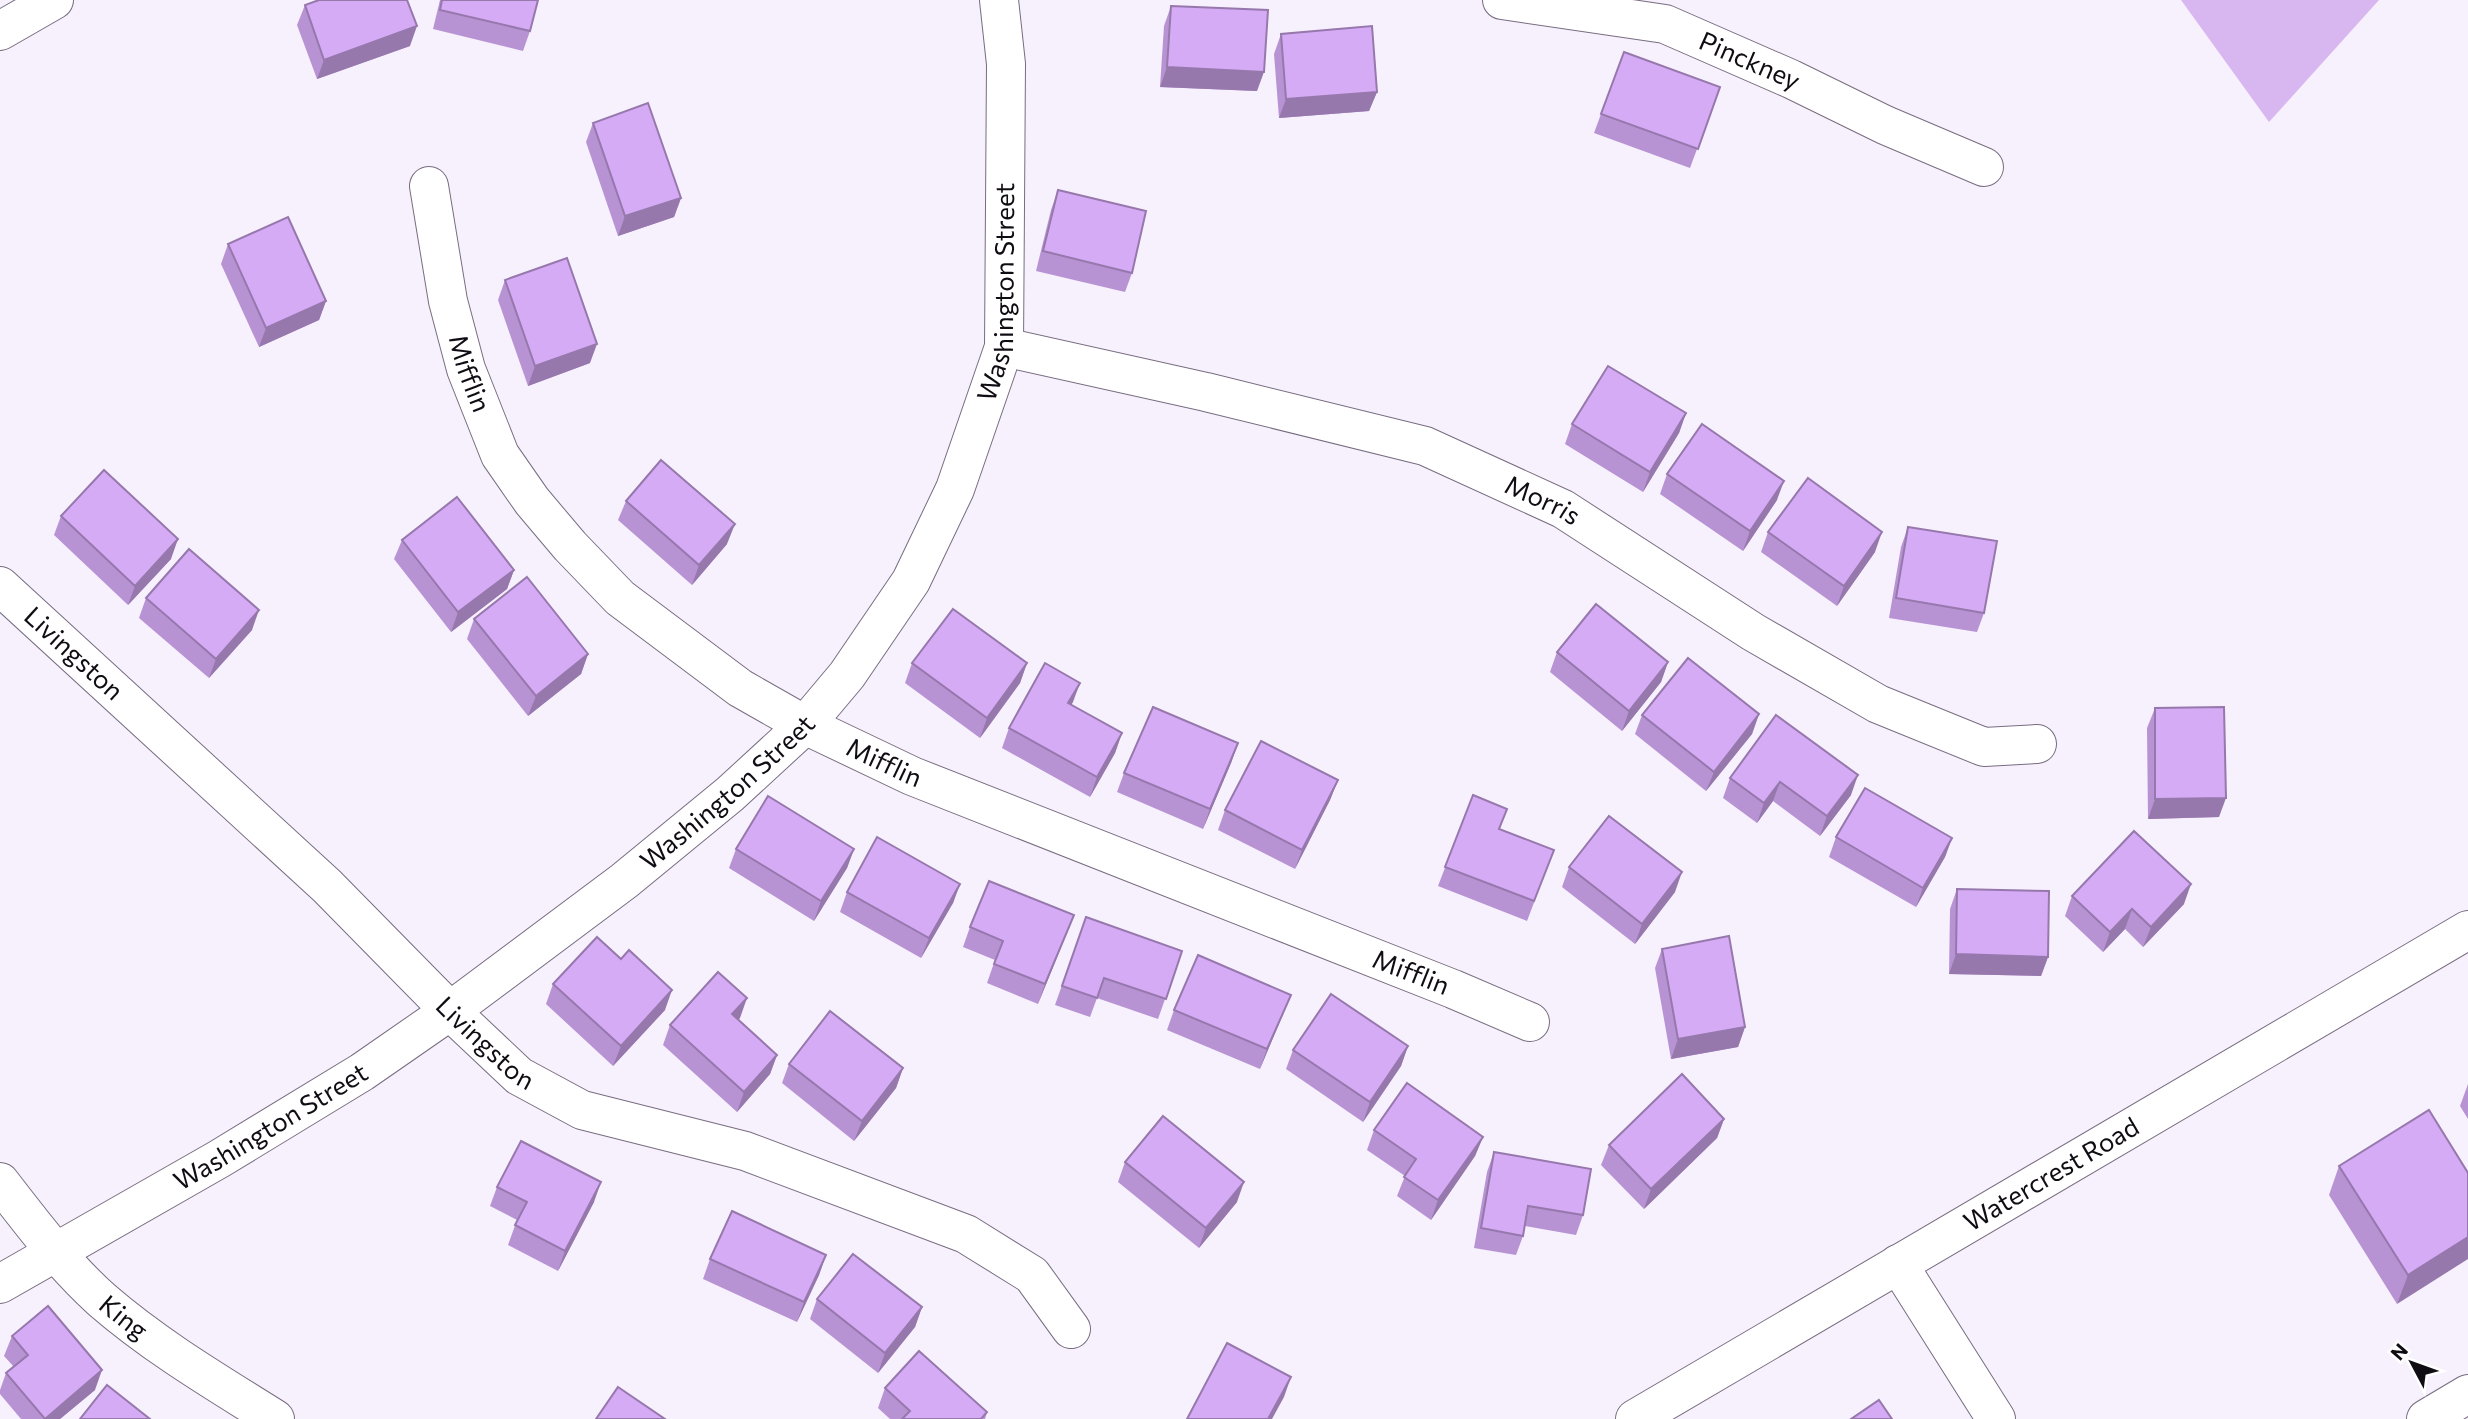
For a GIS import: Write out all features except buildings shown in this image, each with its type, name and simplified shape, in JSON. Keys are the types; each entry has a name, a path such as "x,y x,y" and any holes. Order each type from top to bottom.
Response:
{"street":[{"path":"0,31 54,0"},
{"name":"Washington Street","path":"0,1284 219,1159 362,1072 450,1011 624,881 730,794 805,725 847,675 911,581 955,489 1004,347 1006,64 999,0"},
{"name":"Pinckney","path":"1502,0 1665,24 1791,79 1885,125 1984,167"},
{"name":"Mifflin","path":"429,186 448,301 466,369 500,454 532,502 620,598 740,688 805,725 912,776 1453,989 1530,1022"},
{"name":"Morris","path":"1004,347 1206,392 1425,446 1563,509 1753,632 1878,704 1984,747 2037,744"},
{"name":"Livingston","path":"0,586 327,886 450,1011 519,1076 582,1110 745,1151 966,1234 1032,1275 1071,1329"},
{"name":"Watercrest Road","path":"1635,1419 2468,930"},
{"name":"King","path":"0,1182 55,1253 103,1300 191,1367 275,1419"},
{"path":"1898,1264 1996,1419"},
{"path":"2426,1419 2468,1394"}],"shaded area":[{"path":"2181,0 2379,0 2269,122"}]}
